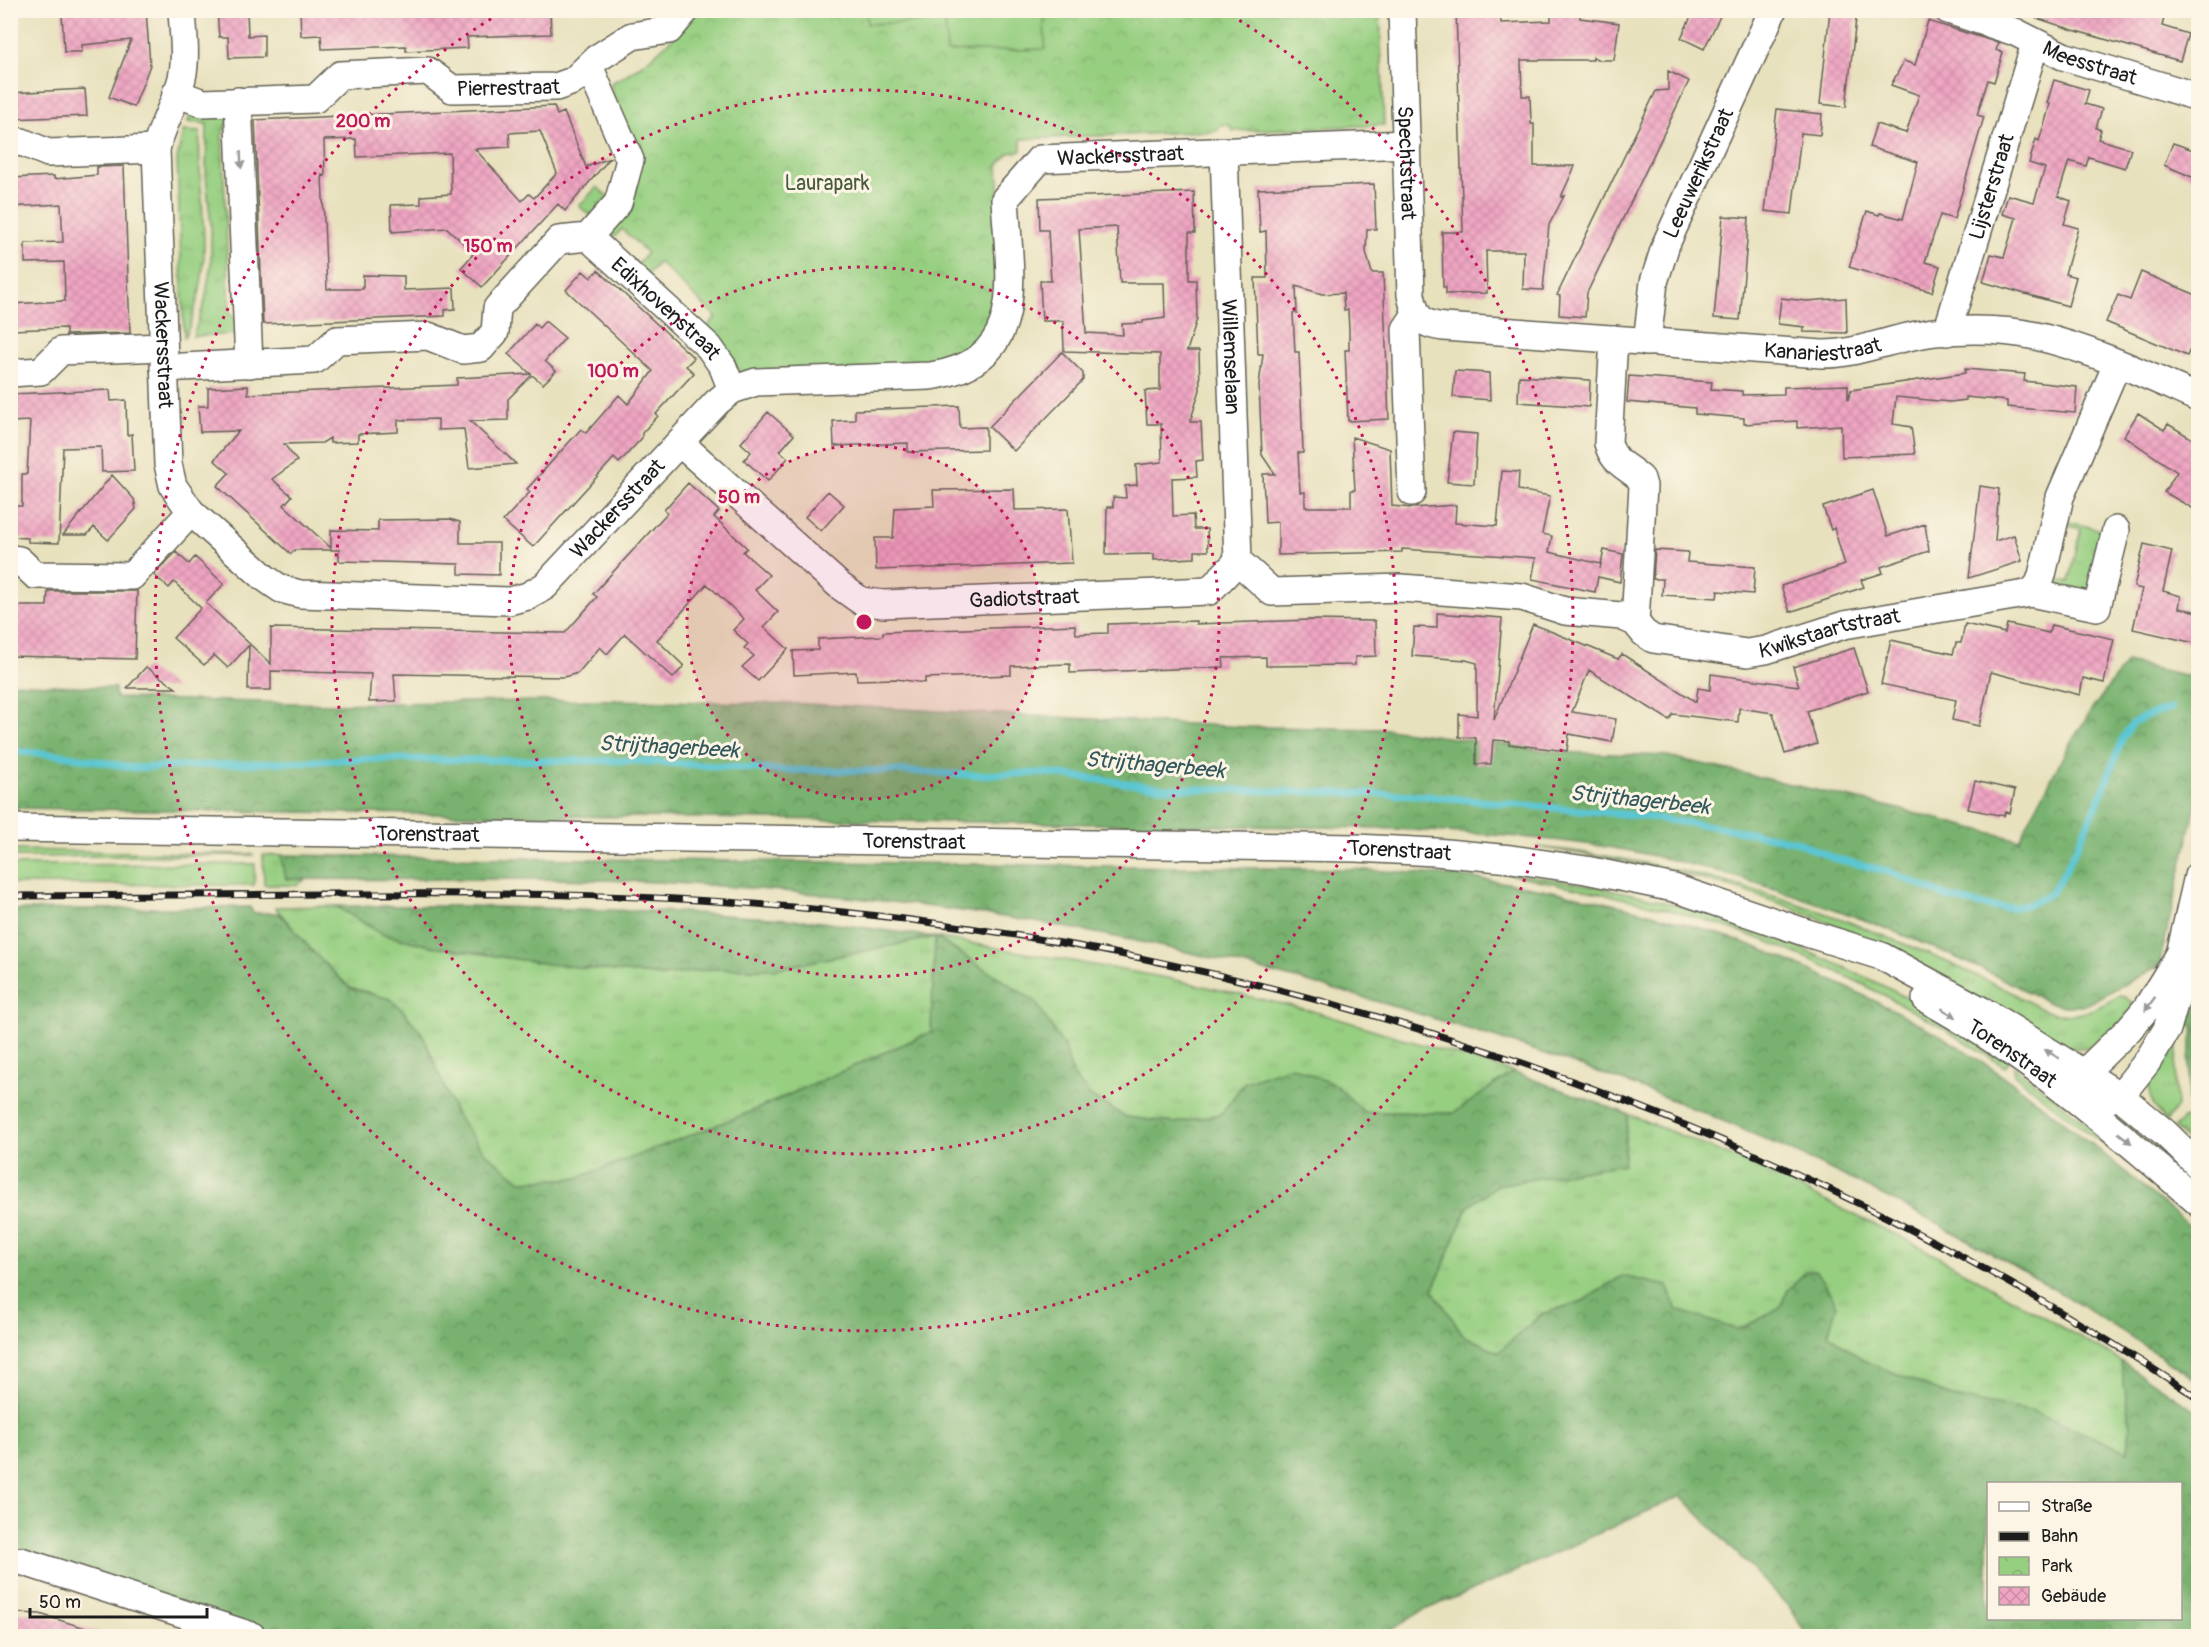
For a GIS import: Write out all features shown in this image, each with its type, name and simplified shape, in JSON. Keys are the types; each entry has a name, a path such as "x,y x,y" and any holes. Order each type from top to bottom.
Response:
{"street":[{"name":"Wackersstraat","path":"182,10 184,59 182,78 156,149 168,464 172,486 191,512 265,578 281,589 300,594 509,601 528,596 545,586 703,416 732,390 756,382 930,376 947,374 963,367 980,357 1006,321 1009,304 1009,272 1005,200 1040,159 1407,144"},
{"name":"Pierrestraat","path":"176,93 203,102 315,99 340,75 428,71 452,89 556,87 573,81 603,54 632,36 669,30 686,10"},
{"name":"Spechtstraat","path":"1401,10 1411,295 1425,320 1406,329 1412,492"},
{"name":"Leeuwerikstraat","path":"1647,342 1654,282 1666,244 1773,10"},
{"name":"Meesstraat","path":"1948,10 2014,32 2063,56 2198,96"},
{"name":"Lijsterstraat","path":"1947,332 2035,44"},
{"path":"10,373 41,371 62,351 249,364 315,360 337,340 428,336 463,350 481,348 495,332 497,308 559,240 588,237 618,202 630,160 589,66"},
{"path":"238,101 249,364"},
{"path":"10,142 22,142 48,153 156,149"},
{"name":"Willemselaan","path":"1224,151 1238,561"},
{"name":"Edixhovenstraat","path":"588,237 709,347 723,367 732,390"},
{"name":"Kanariestraat","path":"1425,320 1647,342 1837,354 1933,332 1988,331 2033,336 2076,347 2197,395"},
{"path":"1614,339 1608,443 1611,454 1617,462 1641,479 1643,486 1635,622"},
{"path":"2031,592 2039,584 2042,575 2060,497 2117,364"},
{"name":"Gadiotstraat","path":"680,443 840,586 861,601 883,604 1209,591 1238,561"},
{"path":"10,559 19,560 35,575 132,576 191,512"},
{"name":"Kwikstaartstraat","path":"1238,561 1272,592 1401,588 1522,597 1565,611 1621,616 1635,622 1644,633 1653,639 1747,653 1766,650 1844,625 2031,592 2097,607 2116,530"},
{"name":"Torenstraat","path":"10,828 1356,848 1434,852 1567,867 1663,886 1881,956 1961,999 2120,1096 2164,1132 2199,1165"},
{"path":"2180,954 2146,1009 2084,1073 2086,1106 2120,1096 2167,1029 2177,994 2180,954 2199,876"},
{"name":"Torenstraat","path":"1807,933 1931,1002 2020,1058 2086,1106 2199,1202"},
{"path":"10,1562 21,1562 201,1629 252,1636"}],"green space":[{"name":"Laurapark","path":"699,11 1380,11 1384,125 1233,131 1229,125 1220,125 1217,131 1021,139 1021,151 1009,153 998,165 1003,277 996,324 952,365 739,378 705,329 716,317 659,262 647,275 637,265 647,253 622,229 610,241 603,234 628,206 611,83 648,60"},
{"path":"867,11 1044,11 1045,49 947,52 945,21 867,24"},
{"path":"191,112 232,112 222,135 230,315 234,316 242,334 193,336 205,301 211,264 211,226 206,175 207,124 188,122"},
{"path":"183,131 200,132 199,155 204,245 200,289 184,337 177,159"},
{"path":"597,187 609,197 591,216 579,206"},
{"path":"2065,521 2110,532 2094,598 2050,586 2052,578 2069,582 2081,529 2065,525"},
{"path":"2126,662 2198,678 2198,795 2159,966 2083,1006 2065,1006 2047,1002 1997,976 1919,942 1840,911 1763,885 1631,851 1537,838 1378,828 11,808 10,683 115,688 116,698 329,704 603,700 807,704 1244,727 1388,729 1556,752 1667,756 1899,809 2019,840 2068,747"},
{"path":"1537,847 1627,860 1759,891 1845,920 1902,943 2007,990 2052,1013 2082,1013 2119,996 2125,997 2140,1009 2115,1032 2098,1043 2088,1047 2065,1048 1892,950 1790,907 1738,889 1668,870"},
{"path":"11,850 250,854 254,855 11,857"},
{"path":"263,855 281,855 286,879 306,879 297,885 264,885"},
{"path":"281,855 1352,869 1494,881 1555,891 1677,921 1737,940 1780,957 1900,1013 1964,1050 2036,1100 2198,1233 2198,1381 2135,1339 2003,1259 1865,1186 1795,1153 1725,1122 1590,1069 1396,1007 1289,977 1126,939 1017,919 928,906 792,892 640,881 286,879"},
{"path":"255,864 254,885 11,884 11,865"},
{"path":"1492,871 1619,891 1693,910 1751,930 1809,952 1894,991 1944,1018 2010,1060 2005,1067 1868,987 1758,938 1693,916 1636,901"},
{"path":"336,906 381,934 431,946 549,964 663,976 711,969 774,969 936,937 931,1032 743,1115 578,1178 521,1181 484,1152 455,1113 423,1035 368,992 350,988 314,953 275,907"},
{"path":"336,906 467,906 680,912 814,921 935,937 774,969 711,969 663,976 549,964 431,946 381,934"},
{"path":"250,907 253,913 279,913 314,953 350,988 390,999 401,1008 423,1035 455,1113 484,1152 521,1181 578,1178 743,1115 931,1032 935,937 1035,1001 1065,1048 1072,1074 1091,1097 1126,1117 1175,1123 1221,1114 1245,1082 1291,1066 1335,1085 1364,1112 1454,1113 1513,1072 1628,1114 1623,1164 1497,1185 1467,1208 1433,1291 1464,1336 1499,1352 1542,1314 1583,1301 1622,1276 1667,1286 1677,1310 1738,1330 1779,1309 1788,1290 1806,1271 1815,1271 1837,1305 1828,1334 1865,1361 1952,1397 2035,1412 2128,1452 2130,1427 2121,1361 2198,1413 2198,1636 1807,1636 1791,1609 1681,1496 1483,1586 1422,1611 1382,1636 295,1636 223,1617 11,1549 10,910"},
{"path":"936,937 1167,978 1309,1010 1513,1072 1454,1113 1364,1112 1335,1085 1245,1082 1221,1114 1175,1123 1126,1117 1091,1097 1072,1074 1065,1048"},
{"path":"2198,937 2198,1120 2188,1099 2190,1047 2194,1026 2177,1023"},
{"path":"2175,1039 2177,1106 2166,1122 2156,1109 2149,1089 2154,1071"},
{"path":"2014,1066 2133,1161 2126,1162 2015,1075"},
{"path":"1628,1114 1745,1162 1919,1246 2121,1361 2130,1427 2128,1452 2035,1413 1952,1397 1865,1361 1828,1334 1837,1305 1788,1290 1780,1309 1738,1330 1677,1310 1622,1276 1583,1301 1542,1314 1499,1352 1464,1336 1433,1291 1467,1208 1497,1185 1623,1164"},
{"path":"2186,1118 2198,1134 2198,1151 2174,1128"},
{"path":"2140,1167 2198,1211 2198,1222 2139,1173"}],"building":[{"path":"80,10 146,10 150,65 134,107 109,97 131,40 82,45 82,52 64,52 62,13"},
{"path":"217,10 247,10 248,36 264,35 264,57 229,58 228,37 219,37"},
{"path":"300,10 550,10 551,34 467,37 468,48 406,51 406,46 322,49 321,35 301,36"},
{"path":"1456,10 1481,10 1482,14 1500,14 1501,23 1551,21 1551,10 1580,10 1580,18 1619,23 1614,60 1599,60 1593,57 1593,60 1521,60 1522,96 1530,96 1531,124 1534,124 1534,166 1575,166 1561,197 1564,196 1549,225 1543,290 1523,289 1524,251 1486,251 1487,293 1446,294 1446,287 1443,287 1442,232 1463,232"},
{"path":"1694,10 1723,10 1704,49 1681,38"},
{"path":"1830,10 1857,10 1846,107 1820,104"},
{"path":"2024,10 2166,10 2162,26 2188,34 2180,61 2024,14"},
{"path":"1928,21 1999,43 1996,50 2003,53 1994,82 1988,80 1977,115 1984,117 1954,219 1940,215 1925,262 1940,266 1932,292 1849,267 1867,211 1903,219 1918,162 1869,147 1876,124 1906,133 1919,95 1891,85 1904,61 1915,65"},
{"path":"1668,71 1689,81 1587,293 1585,317 1559,315 1560,296 1557,295 1656,91 1668,90"},
{"path":"2054,80 2089,90 2085,104 2102,109 2096,128 2101,130 2098,139 2131,149 2125,168 2089,157 2086,166 2069,161 2058,196 2071,201 2064,224 2078,228 2065,274 2076,277 2068,306 1983,282 1991,254 2004,257 2016,218 2002,214 2008,195 2034,202 2045,168 2029,163 2036,139 2039,141 2045,122 2050,104 2047,103"},
{"path":"85,89 87,116 10,119 10,93"},
{"path":"554,106 557,115 564,112 586,167 610,158 565,211 558,204 482,287 461,268 474,253 447,228 392,232 391,205 421,204 421,196 451,194 450,153 357,157 356,139 324,140 325,176 322,175 327,289 363,289 363,275 404,276 404,290 454,288 455,309 445,310 445,316 263,324 255,120","holes":["540,131 557,173 534,198 529,194 522,201 475,149 510,147 509,133"]},
{"path":"1777,109 1822,114 1820,135 1801,133 1792,214 1765,211"},
{"path":"2173,143 2199,152 2199,180 2164,165"},
{"path":"124,166 130,333 66,335 66,328 10,330 10,304 65,301 64,262 25,263 25,243 63,242 61,204 10,207 10,178 54,176 54,179 97,175 97,167"},
{"path":"1374,184 1376,229 1367,229 1366,252 1372,273 1383,273 1389,419 1348,421 1345,350 1349,350 1349,330 1348,310 1344,311 1343,293 1322,294 1296,286 1297,313 1293,313 1295,352 1299,352 1303,453 1298,453 1300,492 1305,492 1305,507 1351,507 1351,490 1355,490 1352,437 1390,449 1392,506 1412,508 1456,505 1455,523 1497,526 1502,471 1519,472 1518,490 1550,496 1542,534 1552,536 1549,552 1601,564 1600,569 1604,550 1623,554 1620,582 1598,577 1595,592 1532,579 1536,558 1402,549 1402,552 1278,555 1278,522 1265,523 1263,474 1275,474 1262,455 1259,385 1263,354 1258,354 1255,278 1267,278 1266,231 1260,232 1258,189"},
{"path":"1194,192 1195,233 1189,233 1189,280 1196,280 1197,319 1187,351 1199,351 1200,390 1190,422 1201,422 1203,460 1196,461 1197,477 1172,478 1173,516 1193,515 1194,529 1207,529 1208,551 1195,551 1195,558 1154,560 1154,554 1106,555 1107,507 1113,507 1113,497 1126,498 1125,486 1137,485 1136,465 1162,462 1161,424 1147,424 1145,391 1160,390 1160,354 1064,351 1063,321 1042,321 1040,281 1051,281 1048,230 1040,230 1039,198","holes":["1117,227 1120,283 1164,283 1165,318 1143,321 1143,323 1122,324 1123,335 1086,333 1079,229"]},
{"path":"1723,216 1749,218 1740,320 1714,318"},
{"path":"598,270 694,358 686,366 694,373 656,414 658,416 642,433 642,438 619,463 614,458 533,547 503,521 530,492 527,489 581,429 586,433 619,395 628,404 653,371 566,290 583,271 591,278"},
{"path":"2141,272 2199,296 2199,329 2187,356 2106,322 2118,295 2130,300"},
{"path":"1781,298 1806,301 1846,298 1847,333 1803,332 1805,327 1778,324"},
{"path":"545,321 565,338 545,361 556,371 543,384 532,375 508,399 508,420 470,421 516,464 469,468 464,429 438,430 438,419 398,420 398,432 358,434 358,442 330,443 330,438 322,443 284,444 297,461 272,479 292,496 284,505 331,548 331,530 378,531 378,520 450,519 460,522 460,543 499,543 499,575 459,574 459,564 339,561 339,550 295,550 291,554 217,486 229,473 214,460 239,431 200,432 198,406 208,406 208,388 248,386 248,394 457,385 457,378 531,374 508,354 535,324 539,328"},
{"path":"1062,352 1083,373 1083,380 1014,451 989,427"},
{"path":"1965,369 2025,374 2024,381 2077,387 2075,413 2007,407 2007,401 1966,397 1966,400 1950,402 1896,397 1893,424 1911,427 1915,454 1842,457 1841,425 1797,428 1797,421 1744,424 1744,418 1695,414 1695,408 1627,402 1629,376 1712,382 1711,389 1742,391 1742,395 1784,394 1784,387 1848,385 1848,400 1851,390 1965,373"},
{"path":"1455,371 1489,373 1490,400 1453,397"},
{"path":"1519,376 1590,380 1589,407 1518,402"},
{"path":"110,390 111,401 126,400 127,435 132,434 134,471 102,472 101,447 63,448 59,543 28,542 28,538 10,537 10,506 22,506 22,474 27,474 30,421 10,422 11,394"},
{"path":"959,406 960,428 986,427 986,450 908,452 908,443 834,446 833,421 855,420 855,410"},
{"path":"768,412 794,435 780,451 788,458 768,481 744,460 751,452 741,443"},
{"path":"2138,413 2164,430 2168,424 2199,443 2199,512 2164,492 2177,472 2124,436"},
{"path":"1453,432 1477,434 1474,484 1447,482"},
{"path":"112,475 134,499 136,509 108,540 94,527 87,535 63,535"},
{"path":"688,483 719,511 714,517 747,548 743,552 769,575 755,590 778,612 764,627 788,649 758,681 742,667 754,656 744,648 748,644 733,630 744,619 707,584 657,640 684,666 673,678 625,634 607,654 600,647 578,673 564,677 394,674 396,701 369,702 371,674 271,671 271,690 248,690 249,645 228,668 214,655 204,665 173,638 201,608 174,582 169,588 154,575 176,552 189,564 195,557 224,584 206,603 271,664 271,628 565,633 597,597 593,594 667,513 664,510"},
{"path":"1980,486 1999,489 1995,541 2014,535 2022,561 1969,578"},
{"path":"1014,489 1015,510 1068,509 1072,563 876,570 875,538 893,538 895,508 934,506 933,490"},
{"path":"1873,490 1888,536 1925,524 1929,551 1881,567 1883,573 1861,580 1864,587 1790,612 1781,586 1845,565 1834,528 1831,530 1823,507"},
{"path":"828,491 844,505 821,531 805,517"},
{"path":"2144,544 2172,551 2163,591 2181,596 2179,608 2199,612 2199,644 2133,629 2142,589 2134,587"},
{"path":"1655,550 1688,552 1687,562 1755,567 1753,594 1718,591 1717,598 1662,595 1663,579 1653,579"},
{"path":"48,591 137,591 135,659 10,656 10,614 13,614 13,606 47,606"},
{"path":"1437,613 1502,618 1494,720 1533,624 1618,659 1622,654 1696,702 1698,688 1710,690 1711,674 1799,686 1793,667 1854,648 1868,691 1807,711 1817,744 1785,754 1773,713 1739,708 1738,722 1673,714 1669,720 1589,670 1572,712 1616,719 1612,742 1569,734 1567,751 1493,740 1491,764 1476,764 1476,738 1459,737 1459,714 1477,716 1477,663 1466,660 1412,656 1414,627 1437,628"},
{"path":"1375,621 1376,656 1355,657 1355,665 1266,666 1266,657 1223,658 1224,667 1070,673 1070,664 1011,666 1011,675 925,678 925,683 896,679 857,680 856,672 794,675 793,651 818,650 818,639 881,636 883,632 1075,625 1076,634 1108,633 1108,624"},
{"path":"1965,624 2005,633 2007,624 2049,633 2051,625 2114,639 2104,683 2083,678 2080,695 1991,672 1979,726 1952,720 1956,700 1881,684 1891,640 1953,654 1956,643 1961,643"},
{"path":"146,667 176,688 127,688"},
{"path":"1975,781 2015,790 2010,813 2005,812 2004,816 1968,809"},
{"path":"17,1613 40,1614 98,1632 98,1636 16,1636"}],"waterway":[{"name":"Strijthagerbeek","path":"10,751 63,755 135,768 365,759 638,761 775,770 902,771 971,775 1045,773 1166,788 1415,795 1632,815 1795,841 1833,858 1890,872 1950,898 1991,907 2010,908 2030,904 2051,893 2065,871 2103,791 2122,739 2133,723 2143,717 2171,708"}],"railway":[{"path":"10,896 447,894 562,895 735,902 980,930 1166,963 1348,1008 1526,1064 1701,1131 1871,1209 2037,1298 2198,1398"}]}
